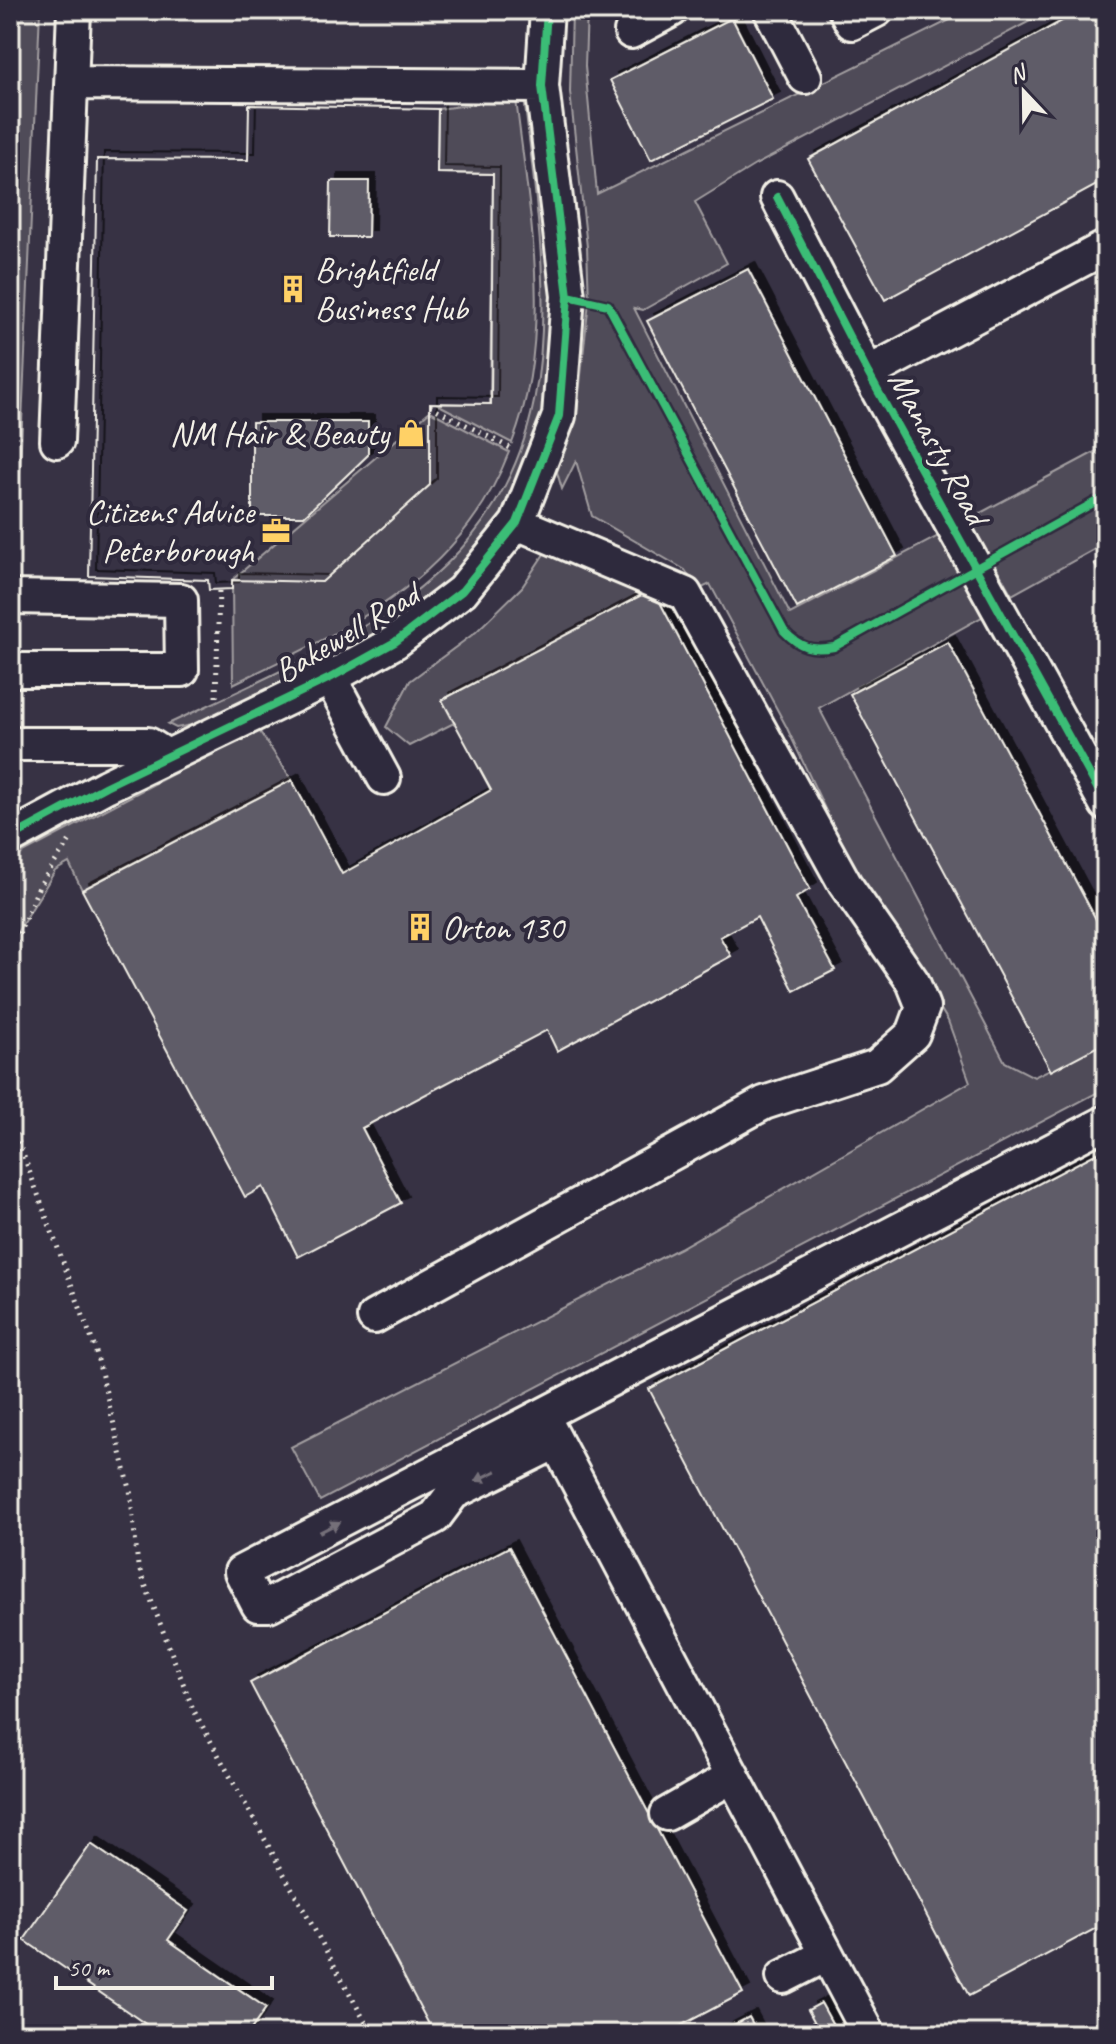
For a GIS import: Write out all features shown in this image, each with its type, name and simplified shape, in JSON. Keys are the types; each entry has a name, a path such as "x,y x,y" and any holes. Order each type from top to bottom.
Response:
{"street":[{"path":"57,441 74,10"},
{"name":"Bakewell Road","path":"10,838 167,756 330,678 395,642 462,591 517,523 559,416 568,296 542,86 547,10"},
{"path":"631,32 672,10"},
{"path":"770,10 805,77"},
{"path":"845,10 852,23 877,10"},
{"path":"72,83 542,86"},
{"name":"Manasty Road","path":"777,197 868,373 1093,748 1106,804"},
{"name":"Manasty Road","path":"868,373 1106,247"},
{"path":"374,1317 764,1103 877,1066 913,1034 923,1007 913,982 845,884 685,594 517,523"},
{"path":"10,597 181,600 182,670 10,670"},
{"path":"330,678 384,778"},
{"path":"10,744 148,744 167,756"},
{"path":"550,1430 241,1572 258,1605 269,1605 435,1517 453,1493 550,1430 1106,1122"},
{"path":"550,1430 869,2034"},
{"path":"667,1814 733,1776"},
{"path":"783,1977 826,1955"}],"path":[{"path":"430,406 514,451"},
{"path":"216,697 219,589"},
{"path":"10,956 39,886 72,836"},
{"path":"10,1119 95,1348 130,1489 138,1566 193,1709 372,2034"}],"shaded area":[{"path":"10,10 40,10 20,469 10,521"},
{"path":"572,10 587,10 585,66 597,194 970,10 1051,10 755,165 695,202 727,263 643,310 634,308 790,614 944,533 987,614 819,708 1005,1062 1034,1077 1106,1042 1106,1088 320,1501 291,1447 680,1248 970,1082 948,1021 849,860 786,726 710,584 698,590 685,570 592,516 576,461 562,489 557,472 577,412 589,301 587,247 570,92"},
{"path":"516,99 532,229 536,316 533,359 525,402 512,443 437,404 490,404 493,174 437,173 438,109"},
{"path":"525,106 538,119 559,289 548,407 504,516 454,576 399,622 268,692 197,724 176,728 168,724 295,664 369,623 437,573 485,518 517,459 535,396 542,328 541,257"},
{"path":"430,411 509,452 488,497 461,535 430,567 358,620 233,684 232,580"},
{"path":"1106,446 1106,543 1012,595 969,519"},
{"path":"555,548 653,589 442,700 454,723 409,746 386,727 410,681 476,632 522,587 544,554"},
{"path":"258,729 292,780 82,890 69,863 55,871 10,944 10,860"}],"building":[{"path":"1082,10 1106,10 1106,180 885,300 808,159"},
{"path":"732,18 773,99 651,160 610,80"},
{"name":"Brightfield Business Hub","path":"249,105 438,109 437,173 493,174 491,404 430,403 430,485 322,582 232,580 232,589 209,590 208,580 89,576 97,159 248,160","holes":["331,181 369,181 368,237 330,237","252,422 368,422 368,455 304,516 252,516"]},
{"name":"Brightfield Business Hub","path":"249,105 438,109 437,173 493,174 491,404 430,403 430,485 322,582 232,580 232,589 209,590 208,580 89,576 97,159 248,160"},
{"path":"748,269 897,556 797,608 647,321"},
{"path":"1106,558 1106,585 1095,564"},
{"name":"Orton 130","path":"653,589 810,889 796,898 835,970 794,991 757,917 720,937 731,956 557,1051 547,1030 362,1128 401,1203 298,1257 263,1187 245,1197 82,890 292,780 342,874 491,790 442,700"},
{"path":"948,642 1106,938 1106,1042 1051,1071 850,694"},
{"path":"1097,1153 1106,1169 1106,1923 969,1996 649,1389"},
{"path":"509,1547 743,1993 665,2034 434,2034 250,1683"},
{"path":"91,1844 188,1911 168,1940 266,2008 248,2034 160,2034 24,1940"},
{"path":"821,2003 838,2034 821,2034 808,2010"},
{"path":"749,2017 758,2034 717,2034"}],"cycle path":[{"path":"10,838 106,786 330,678 395,642 462,591 517,523 559,416 568,296 542,86 547,10"},
{"path":"777,197 868,373 1106,804"},
{"path":"568,296 608,305 784,631 807,647 834,647 1106,496"}],"place":[{"name":"Brightfield Business Hub","path":"293,289"},
{"name":"NM Hair & Beauty","path":"411,433"},
{"name":"Citizens Advice Peterborough","path":"276,531"},
{"name":"Orton 130","path":"420,927"}]}
